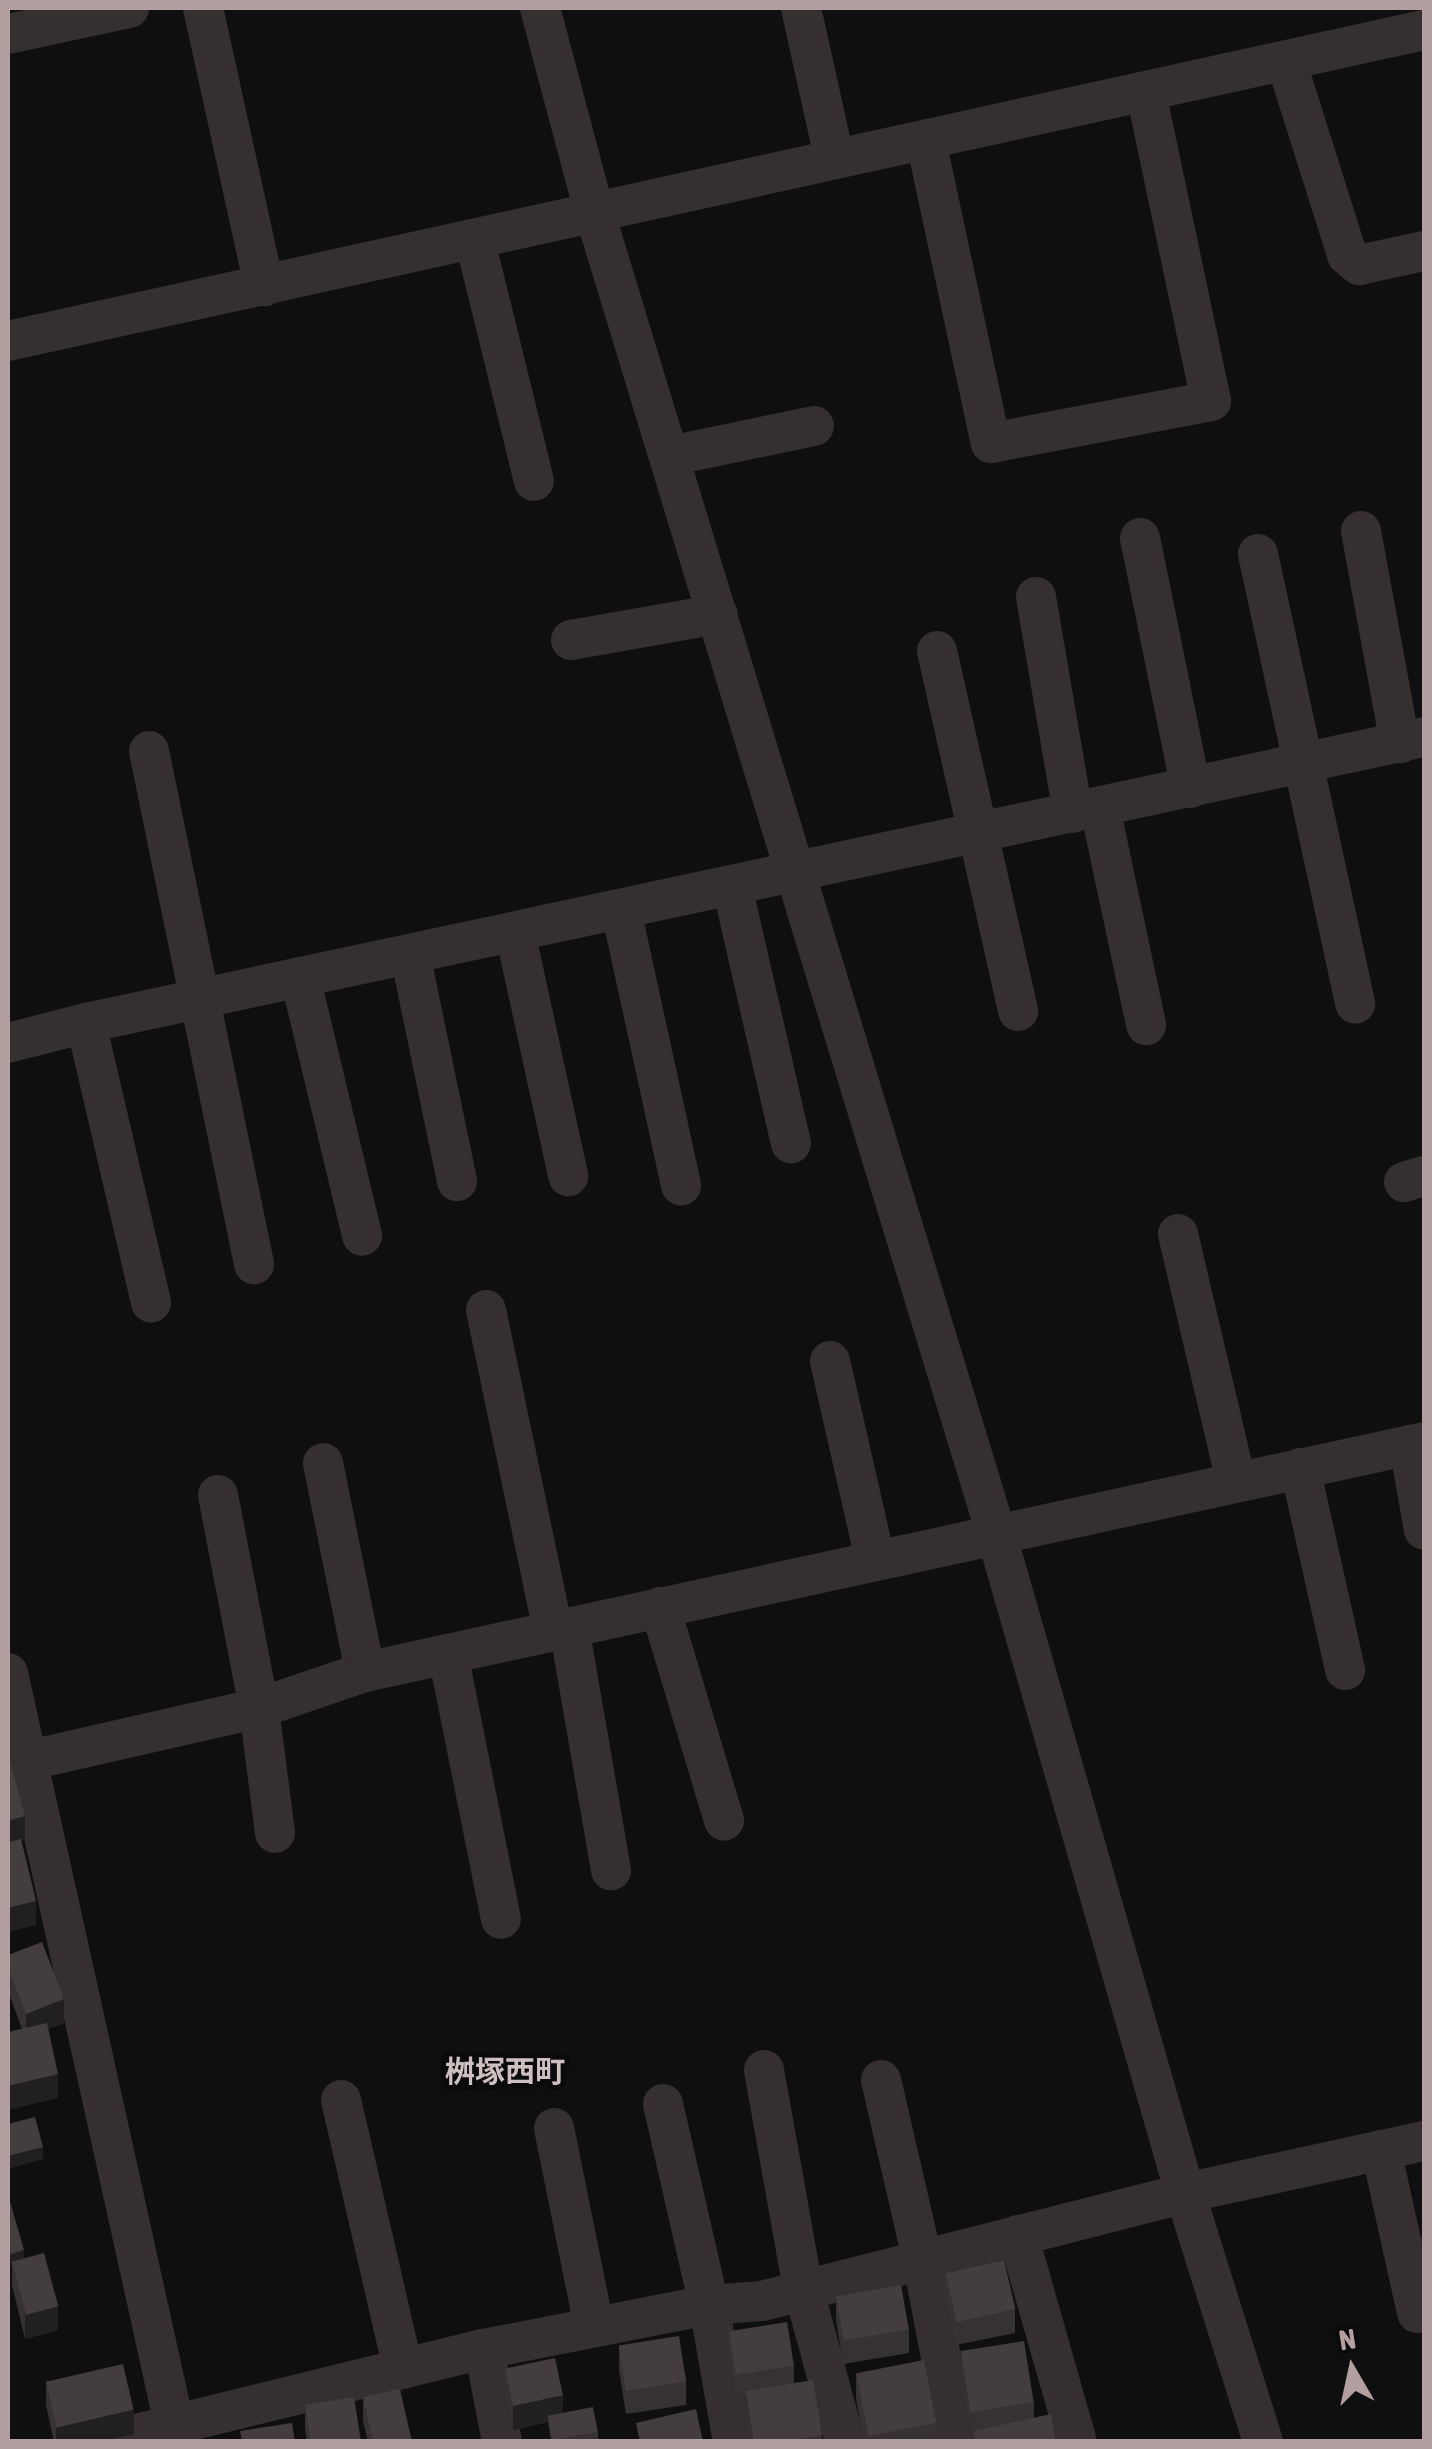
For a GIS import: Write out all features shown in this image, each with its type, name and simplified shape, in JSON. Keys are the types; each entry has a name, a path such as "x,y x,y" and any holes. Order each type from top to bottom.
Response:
{"street":[{"path":"8,34 130,8"},
{"path":"204,8 264,286"},
{"path":"540,8 595,214 996,1533 1186,2192 1263,2442"},
{"path":"801,8 834,157"},
{"path":"8,341 1424,30"},
{"path":"1286,61 1347,255 1359,265 1424,251"},
{"path":"926,140 991,443 1210,401 1146,92"},
{"path":"475,241 534,481"},
{"path":"669,456 814,426"},
{"path":"8,1043 86,1022 1303,764 1417,747 1361,531"},
{"path":"1140,538 1190,788"},
{"path":"1258,554 1355,1004"},
{"path":"1036,598 1087,810 1146,1025"},
{"path":"572,640 718,614"},
{"path":"938,651 982,833 1018,1011"},
{"path":"149,751 254,1264"},
{"path":"732,886 791,1143"},
{"path":"621,910 681,1186"},
{"path":"515,932 568,1176"},
{"path":"410,954 457,1182"},
{"path":"300,977 362,1236"},
{"path":"86,1022 151,1302"},
{"path":"1178,1234 1236,1482"},
{"path":"486,1310 561,1629 611,1870"},
{"path":"830,1361 874,1559"},
{"path":"16,1763 258,1708 364,1672 1416,1444 1424,1530"},
{"path":"323,1463 364,1672"},
{"path":"1300,1468 1345,1670"},
{"path":"218,1496 258,1708 274,1833"},
{"path":"660,1608 724,1821"},
{"path":"448,1654 502,1919"},
{"path":"8,1673 16,1763 50,1932 178,2434"},
{"path":"764,2070 803,2288 845,2442"},
{"path":"881,2080 922,2258 957,2442"},
{"path":"340,2100 402,2369"},
{"path":"663,2104 709,2305 734,2442"},
{"path":"554,2128 594,2327"},
{"path":"104,2442 178,2434 484,2349 709,2305 762,2301 1186,2192 1424,2141"},
{"path":"1382,2150 1417,2313"},
{"path":"1018,2235 1076,2439"},
{"path":"484,2349 502,2442"}],"building":[{"path":"8,1758 25,1816 8,1821"},
{"path":"21,1839 36,1901 8,1908 8,1842"},
{"path":"42,1942 64,1999 26,2014 8,1968 8,1955"},
{"path":"47,2023 58,2074 8,2086 8,2032"},
{"path":"35,2117 43,2147 8,2156 8,2124"},
{"path":"8,2199 24,2250 8,2255"},
{"path":"44,2253 58,2306 26,2315 12,2262"},
{"path":"1004,2260 1015,2309 957,2322 946,2273"},
{"path":"901,2285 909,2329 844,2341 836,2296"},
{"path":"787,2322 794,2365 736,2375 729,2331"},
{"path":"679,2336 686,2381 626,2391 619,2346"},
{"path":"1024,2341 1034,2402 970,2412 961,2351"},
{"path":"555,2358 563,2395 513,2406 505,2369"},
{"path":"924,2360 936,2423 868,2436 856,2373"},
{"path":"123,2364 134,2410 57,2428 46,2382"},
{"path":"813,2380 822,2435 784,2442 754,2442 746,2391"},
{"path":"400,2389 412,2442 373,2442 363,2397"},
{"path":"354,2397 361,2442 311,2442 305,2405"},
{"path":"593,2407 598,2432 553,2440 548,2416"},
{"path":"696,2409 703,2442 640,2442 636,2423"},
{"path":"1051,2414 1056,2442 976,2442 974,2431"},
{"path":"292,2423 295,2442 242,2442 240,2431"}],"district":[{"name":"桝塚西町","path":"505,2071"}]}
